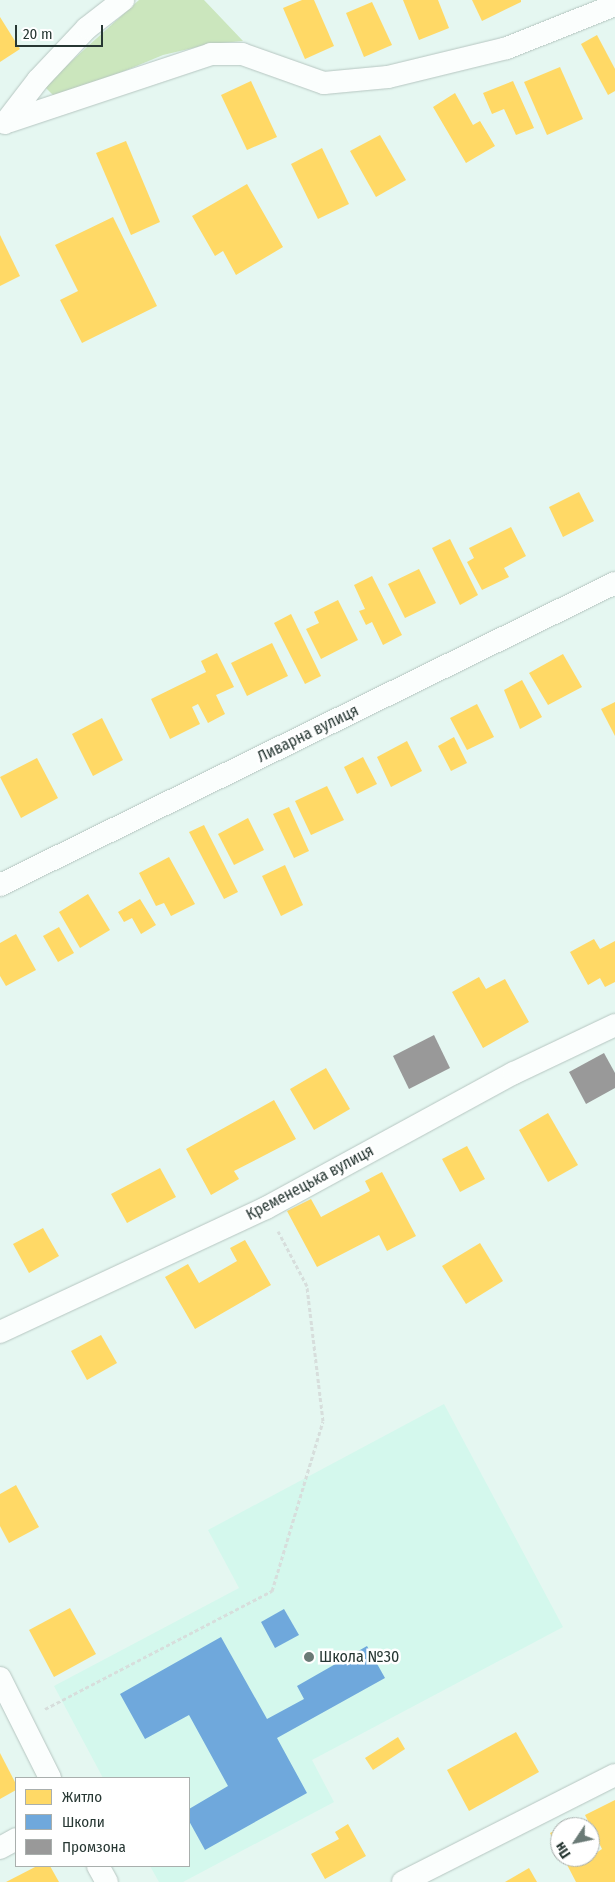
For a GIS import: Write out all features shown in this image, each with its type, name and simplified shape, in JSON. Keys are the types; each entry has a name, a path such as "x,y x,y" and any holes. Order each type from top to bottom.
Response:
{"street":[{"path":"5,124 38,80 87,28 123,0"},
{"path":"5,124 211,54 242,54 324,83 388,77 506,48 615,5"},
{"name":"Ливарна вулиця","path":"0,885 615,583"},
{"name":"Кременецька вулиця","path":"0,1332 266,1208 514,1073 615,1025"},
{"path":"0,1678 50,1777"},
{"path":"404,1882 615,1775"},
{"path":"0,1848 15,1840"},
{"path":"99,1867 107,1882"}],"path":[{"path":"22,1721 272,1590 323,1421 306,1286 266,1208"}],"shaded area":[{"name":"Школа №30","path":"444,1404 563,1627 312,1760 334,1802 183,1882 159,1882 151,1867 190,1867 190,1777 102,1777 54,1686 239,1588 208,1530"}],"green space":[{"path":"139,0 204,0 243,41 210,44 163,55 57,99 44,86"}],"building: Житло":[{"path":"302,0 314,0 334,46 305,59 283,8"},
{"path":"403,0 438,0 449,28 419,40"},
{"path":"472,0 521,0 521,2 482,21"},
{"path":"372,2 392,45 364,57 346,13"},
{"path":"0,17 20,49 0,62"},
{"path":"597,35 615,69 615,91 608,95 581,44"},
{"path":"560,67 583,119 547,135 524,82"},
{"path":"251,81 277,137 247,150 221,95"},
{"path":"513,81 534,128 516,135 504,109 492,114 483,93"},
{"path":"455,93 473,125 480,121 495,146 466,163 433,107"},
{"path":"380,135 406,180 376,197 350,151"},
{"path":"126,141 160,222 131,235 96,153"},
{"path":"322,148 349,204 318,219 291,164"},
{"path":"247,184 283,247 236,275 223,251 215,256 192,216"},
{"path":"113,217 157,306 82,343 60,300 78,291 55,245"},
{"path":"0,235 20,276 0,286"},
{"path":"579,492 594,521 563,537 549,507"},
{"path":"511,527 526,556 504,568 509,577 482,590 467,562 474,558 469,548"},
{"path":"450,539 478,595 460,605 432,548"},
{"path":"419,569 436,603 405,618 388,584"},
{"path":"372,576 402,635 383,645 372,622 366,625 359,611 365,609 354,585"},
{"path":"338,600 358,640 321,659 306,629 319,623 314,612"},
{"path":"291,614 321,676 305,684 274,623"},
{"path":"272,643 288,676 247,696 231,663"},
{"path":"217,653 234,687 216,695 225,714 208,723 198,704 192,707 200,724 170,739 151,699 206,672 201,661"},
{"path":"563,654 582,687 548,705 529,673"},
{"path":"522,680 542,717 520,729 504,690"},
{"path":"615,702 615,736 601,709"},
{"path":"477,704 494,737 467,750 450,718"},
{"path":"102,718 123,760 93,776 72,734"},
{"path":"454,737 467,763 451,771 438,746"},
{"path":"407,741 422,771 391,787 377,757"},
{"path":"363,757 377,784 357,794 344,767"},
{"path":"37,758 58,798 21,818 0,777"},
{"path":"327,786 344,820 311,835 295,801"},
{"path":"289,807 309,851 294,858 273,814"},
{"path":"248,818 264,850 234,865 218,834"},
{"path":"204,825 238,892 224,899 189,832"},
{"path":"169,857 195,904 171,916 164,903 156,906 139,873"},
{"path":"285,865 303,905 281,916 262,876"},
{"path":"88,894 110,930 80,948 59,912"},
{"path":"140,899 156,925 141,934 132,918 124,922 118,912"},
{"path":"59,927 74,953 58,962 43,936"},
{"path":"16,934 36,970 6,986 0,976 0,943"},
{"path":"594,939 600,949 615,941 615,982 605,987 600,978 588,985 570,952"},
{"path":"479,977 486,989 505,979 529,1022 483,1048 452,992"},
{"path":"326,1068 350,1109 314,1130 290,1089"},
{"path":"274,1100 296,1139 234,1171 239,1179 211,1195 186,1149"},
{"path":"548,1113 578,1165 548,1182 519,1130"},
{"path":"467,1146 485,1179 460,1192 442,1159"},
{"path":"160,1168 176,1197 127,1223 111,1194"},
{"path":"382,1172 416,1236 387,1251 379,1235 317,1267 287,1211 311,1199 321,1217 370,1191 365,1181"},
{"path":"43,1228 59,1256 29,1273 13,1244"},
{"path":"245,1240 271,1285 195,1329 165,1277 188,1264 199,1283 237,1261 230,1248"},
{"path":"480,1243 503,1281 466,1304 442,1266"},
{"path":"101,1335 117,1363 87,1380 71,1351"},
{"path":"16,1485 39,1527 9,1543 0,1526 0,1494"},
{"path":"70,1608 96,1654 54,1677 29,1630"},
{"path":"516,1732 539,1772 469,1811 447,1770"},
{"path":"398,1737 405,1749 373,1770 365,1758"},
{"path":"0,1753 15,1782 15,1791 0,1799"},
{"path":"615,1800 615,1882 576,1882 568,1867 600,1867 600,1850 602,1849 600,1845 600,1817 586,1817 585,1815"},
{"path":"348,1824 366,1856 325,1879 311,1854 339,1839 335,1832"},
{"path":"35,1867 51,1867 59,1882 6,1882"},
{"path":"529,1868 537,1882 505,1882"}],"building: Школи":[{"path":"284,1609 299,1635 275,1648 261,1622"},
{"path":"221,1637 267,1719 304,1699 297,1686 367,1646 385,1678 277,1738 307,1793 205,1850 190,1823 190,1808 228,1786 189,1715 145,1739 120,1694"}],"building: Промзона":[{"path":"434,1035 450,1068 409,1089 393,1056"},
{"path":"604,1053 615,1073 615,1088 586,1104 569,1072"}],"place":[{"name":"Школа №30","path":"309,1657"}]}
